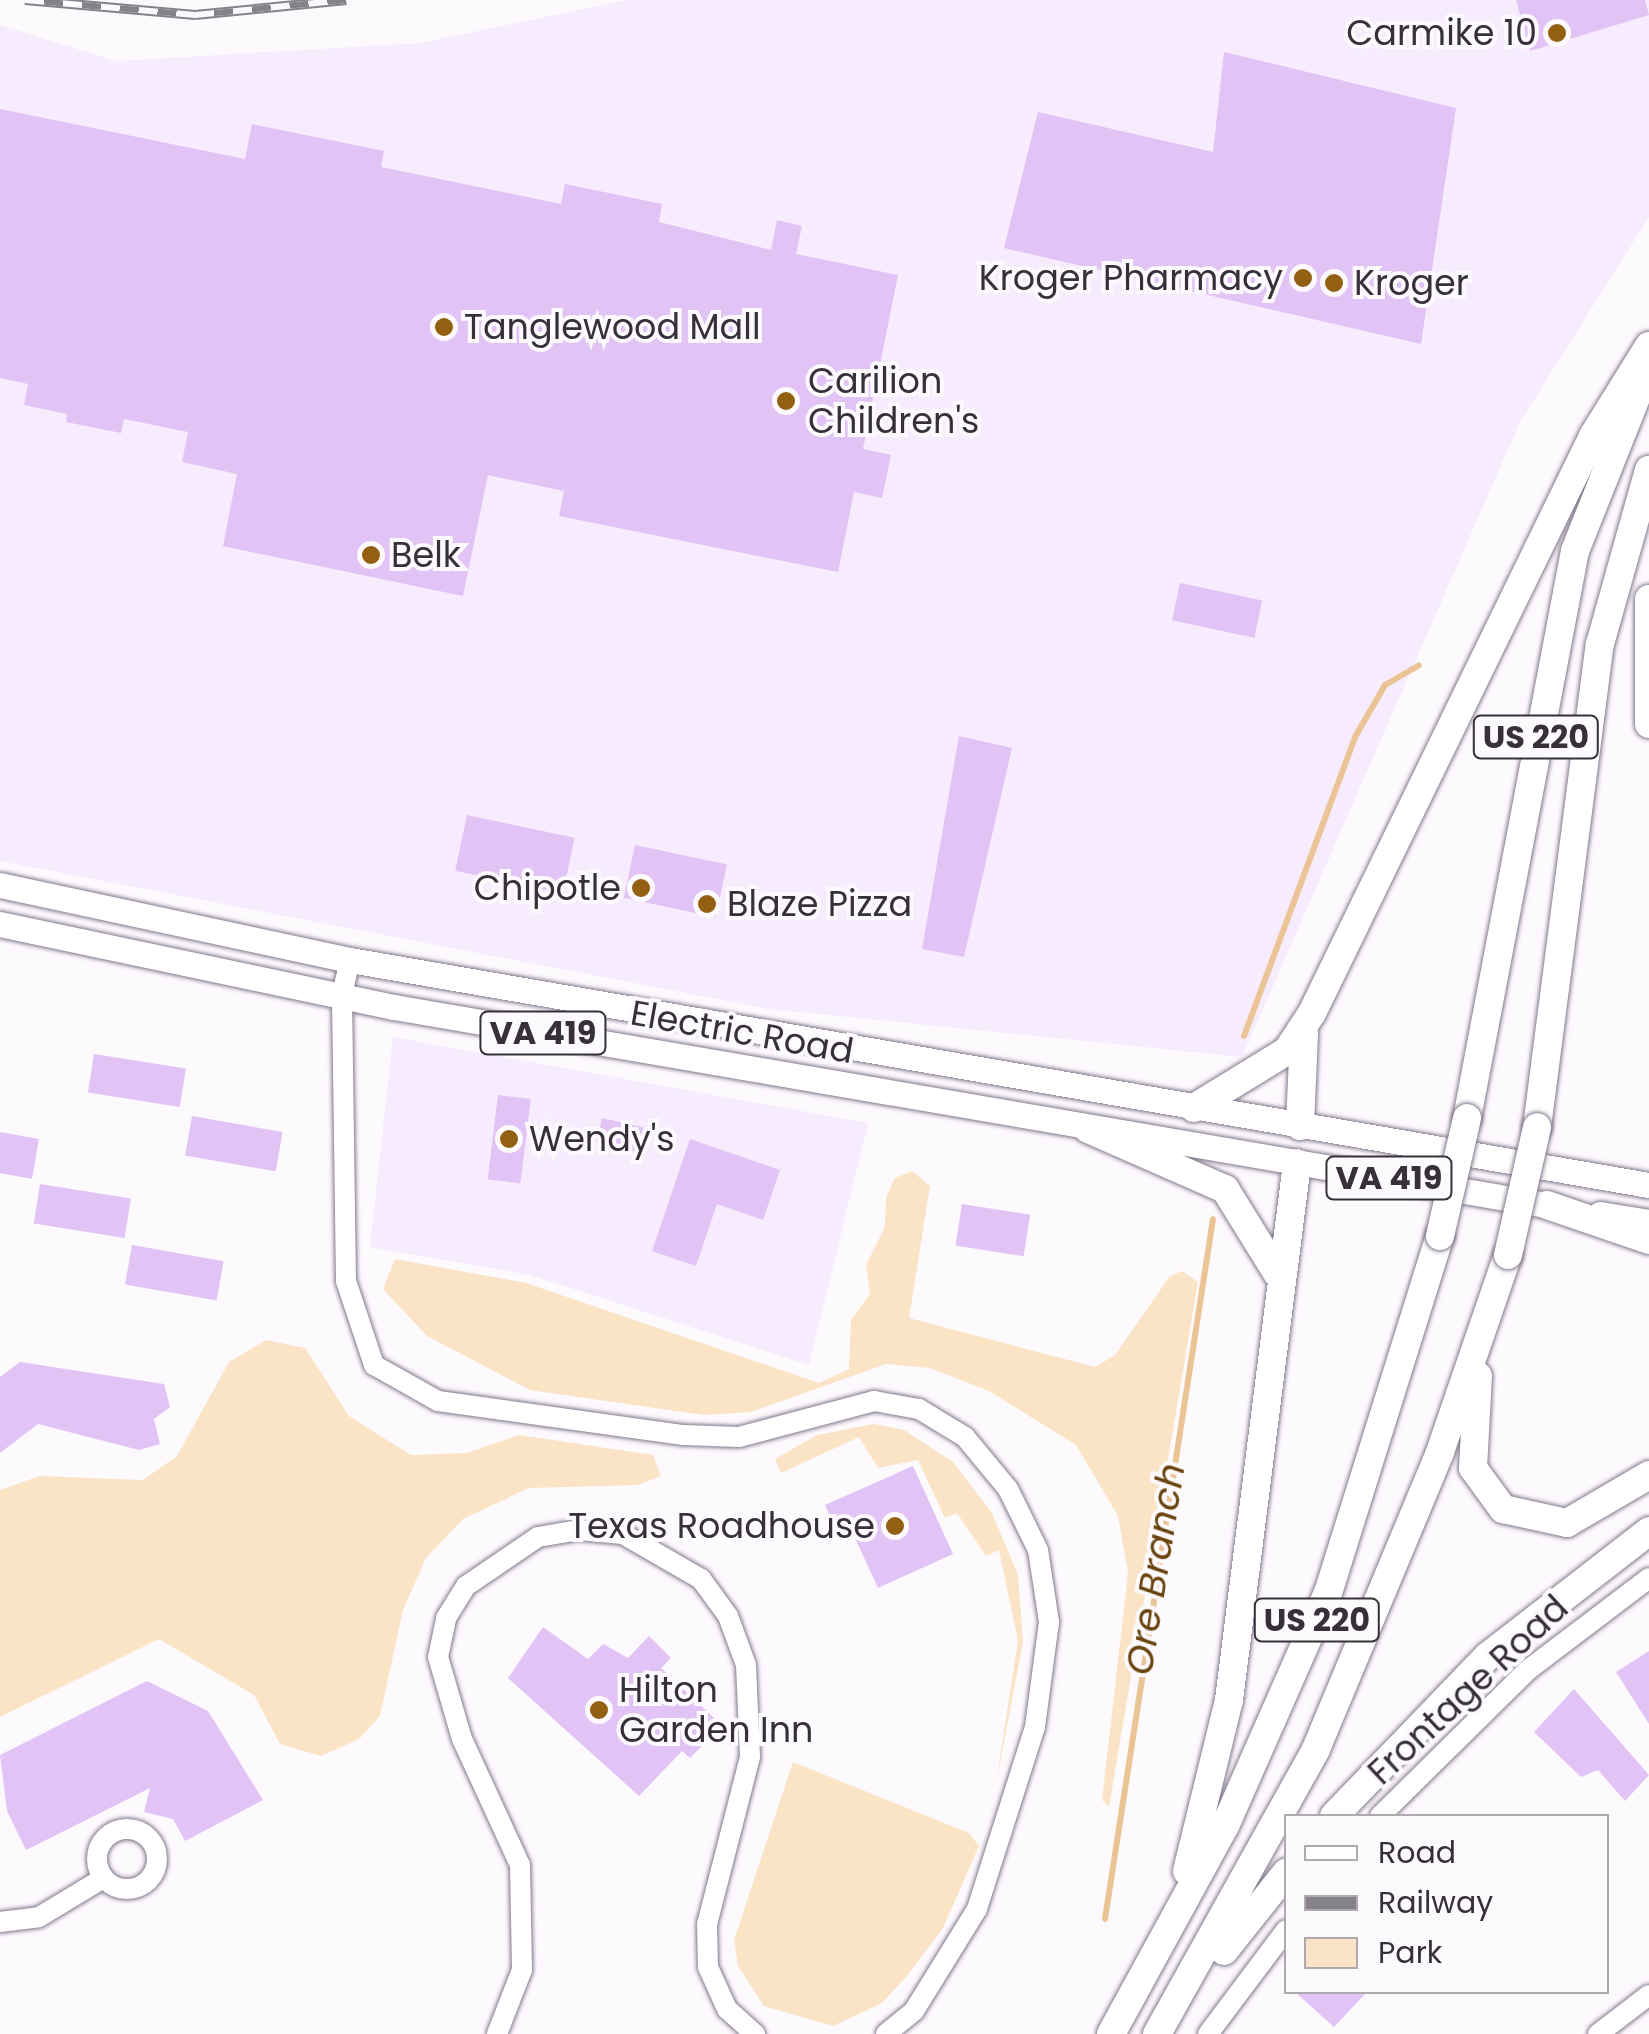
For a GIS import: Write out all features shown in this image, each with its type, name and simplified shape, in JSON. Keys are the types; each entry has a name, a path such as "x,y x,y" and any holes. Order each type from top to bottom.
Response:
{"highway":[{"path":"1194,1108 1287,1051 1312,1013 1592,436 1649,346"},
{"name":"US 220","path":"1110,2034 1226,1826 1328,1593 1440,1236 1467,1118 1575,550 1649,368"},
{"name":"US 220","path":"1158,2034 1316,1749 1478,1346 1508,1255 1534,1203 1538,1128 1600,644 1649,470"},
{"path":"1649,599 1649,724"},
{"path":"1300,1126 1296,1065 1312,1013"},
{"path":"1088,1129 1225,1188 1277,1273"},
{"path":"1141,1984 1193,1856 1229,1700 1277,1273 1298,1162"},
{"path":"1534,1203 1649,1240"},
{"path":"1478,1346 1474,1468 1503,1509 1567,1523 1649,1476"},
{"path":"1336,1814 1488,1656 1649,1531"},
{"path":"1158,2034 1284,1876"}],"main road":[{"name":"Electric Road","path":"0,884 350,960 1194,1108"},
{"name":"Electric Road","path":"0,924 342,996 1088,1129 1298,1162"},
{"name":"VA 419","path":"1194,1108 1300,1126"},
{"path":"1298,1162 1300,1126 1649,1185"},
{"name":"VA 419","path":"1298,1162 1649,1222"}],"street":[{"path":"350,960 342,996 346,1281 355,1330 374,1365 401,1387 438,1401 739,1437 874,1401 920,1409 964,1437 1008,1488 1038,1550 1048,1622 1035,1727 977,1909 914,2011 886,2034"},
{"path":"497,2034 522,1970 520,1864 462,1739 438,1657 446,1618 466,1586 538,1537 579,1530 623,1534 701,1579 728,1616 746,1665 750,1757 708,1924 708,1966 728,2009 755,2034"},
{"name":"Frontage Road","path":"1382,1814 1528,1670 1649,1578"},
{"path":"0,1922 39,1917 102,1879"},
{"path":"1208,2034 1284,1933"},
{"path":"1598,2034 1649,1994"}],"shaded area":[{"name":"Tanglewood Mall","path":"626,0 1649,0 1649,217 1520,422 1242,1057 769,1009 0,861 0,25 116,61 421,43"},
{"path":"393,1037 868,1123 809,1365 530,1275 370,1247"}],"green space":[{"path":"912,1171 930,1186 909,1318 1095,1367 1115,1355 1170,1276 1182,1271 1198,1282 1109,1807 1102,1800 1128,1573 1118,1516 1076,1445 989,1391 930,1368 886,1364 751,1412 703,1415 530,1390 427,1336 383,1289 395,1259 526,1283 819,1383 849,1369 851,1320 870,1294 866,1265 885,1227 886,1197 895,1178"},
{"path":"266,1340 305,1348 349,1416 411,1455 467,1453 519,1435 653,1455 661,1476 638,1485 529,1488 463,1519 426,1558 403,1610 380,1716 359,1739 321,1756 280,1744 254,1695 159,1639 0,1717 0,1490 40,1476 143,1480 177,1456 229,1362"},
{"path":"874,1424 904,1430 953,1462 992,1513 1018,1575 1023,1642 995,1789 1018,1641 999,1550 986,1556 957,1513 945,1518 918,1460 878,1468 859,1437 781,1473 775,1459 817,1435"},
{"path":"793,1762 969,1833 979,1846 943,1928 906,1977 882,2003 833,2026 764,2006 738,1966 734,1940"}],"building":[{"name":"Carmike 10","path":"1516,0 1645,0 1649,15 1530,51"},
{"path":"1224,52 1456,108 1421,344 1004,248 1038,112 1213,152"},
{"name":"Tanglewood Mall","path":"0,109 245,159 252,124 384,151 381,167 561,204 565,184 662,204 659,222 771,250 777,220 802,226 796,254 898,275 863,449 891,455 882,498 854,492 838,572 559,516 564,491 488,475 463,596 223,546 237,474 182,462 188,432 124,419 121,433 66,422 67,414 24,405 28,384 0,378"},
{"path":"1180,583 1262,600 1254,638 1172,620"},
{"path":"959,736 1012,748 964,957 922,949"},
{"path":"467,815 575,838 563,894 455,871"},
{"path":"635,845 727,865 716,917 624,898"},
{"path":"94,1054 186,1069 180,1107 88,1093"},
{"name":"Wendy's","path":"498,1095 531,1099 520,1183 488,1179"},
{"path":"192,1116 283,1132 276,1171 185,1155"},
{"path":"602,1118 646,1128 640,1152 596,1142"},
{"path":"0,1132 39,1139 32,1179 0,1173"},
{"path":"690,1139 780,1170 763,1220 717,1204 696,1266 652,1251"},
{"path":"40,1184 131,1198 125,1238 34,1224"},
{"path":"962,1204 1030,1215 1024,1256 955,1245"},
{"path":"132,1245 224,1261 217,1301 125,1284"},
{"path":"20,1362 164,1384 170,1407 154,1419 160,1444 139,1450 38,1424 0,1453 0,1377"},
{"name":"Texas Roadhouse","path":"913,1466 953,1554 878,1588 848,1523 836,1528 825,1505"},
{"name":"Hilton Garden Inn","path":"543,1627 588,1659 603,1644 628,1658 649,1636 671,1658 661,1668 715,1719 704,1730 711,1737 690,1758 682,1751 639,1796 508,1678"},
{"path":"1649,1651 1649,1724 1616,1672"},
{"path":"147,1681 208,1711 263,1800 185,1841 173,1819 144,1812 150,1788 26,1850 7,1811 0,1755"},
{"path":"1574,1689 1649,1775 1625,1801 1598,1770 1581,1777 1534,1732"},
{"path":"1297,1994 1365,1994 1334,2027"}],"waterway":[{"name":"Ore Branch","path":"1244,1036 1355,737 1385,685 1419,665"},
{"name":"Ore Branch","path":"1105,1919 1213,1219"}],"railway":[{"path":"25,0 195,15 346,0"}],"place":[{"name":"Carmike 10","path":"1557,33"},
{"name":"Kroger Pharmacy","path":"1303,278"},
{"name":"Kroger","path":"1334,283"},
{"name":"Tanglewood Mall","path":"444,327"},
{"name":"Carilion Children's","path":"786,401"},
{"name":"Belk","path":"371,555"},
{"name":"Chipotle","path":"641,888"},
{"name":"Blaze Pizza","path":"707,904"},
{"name":"Wendy's","path":"509,1139"},
{"name":"Texas Roadhouse","path":"895,1526"},
{"name":"Hilton Garden Inn","path":"599,1710"}]}
